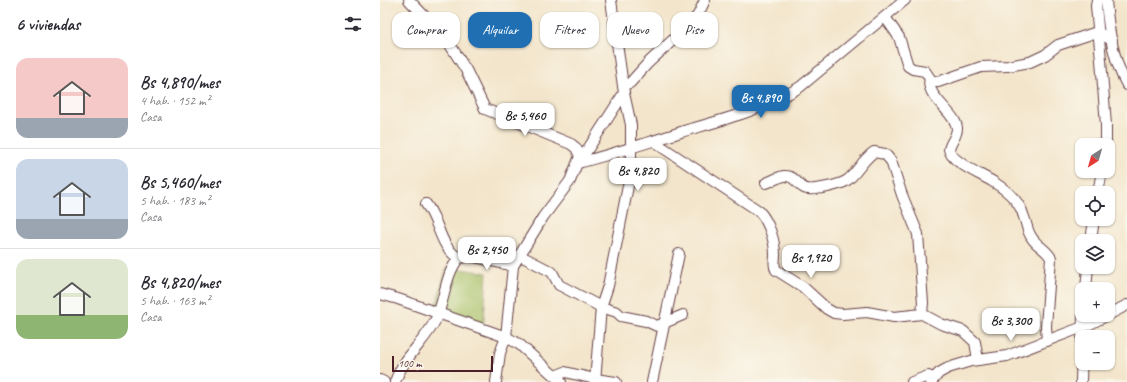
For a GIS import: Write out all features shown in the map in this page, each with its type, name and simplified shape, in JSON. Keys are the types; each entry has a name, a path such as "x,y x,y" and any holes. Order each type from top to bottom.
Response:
{"street":[{"path":"409,0 447,40 466,70 485,109 571,144 576,148 579,159"},
{"path":"595,381 601,307 608,286 624,212 631,171 632,148 631,125 624,89 611,0"},
{"path":"496,382 500,353 506,337 513,266 519,255 543,217 570,181 579,159 586,152 624,89 689,25 698,15 705,0"},
{"path":"579,159 632,148 656,141 736,116 781,98 800,87 905,0"},
{"path":"1097,0 1096,6 1106,138"},
{"path":"1106,0 1112,40 1120,69 1127,85"},
{"path":"885,17 899,37 908,66 913,69 925,71 930,79 934,94 956,124 956,134 949,148 951,156 979,175 995,183 1009,194 1020,208 1031,236 1051,258 1046,326 1047,341"},
{"path":"930,79 938,82 981,67 1008,66 1030,62 1041,58 1058,45 1099,33 1112,40"},
{"path":"656,141 660,146 759,211 768,224 775,253 774,265 776,270 803,287 831,311 843,314 873,312 894,317 922,314 941,324 967,333 974,342 978,360"},
{"path":"766,183 783,176 788,176 796,180 805,188 811,190 842,182 849,178 862,162 874,152 886,154 891,161 902,195 918,234 924,303 922,314"},
{"path":"426,204 437,221 444,244 450,252 459,258"},
{"path":"652,382 679,254"},
{"path":"519,255 552,272 559,285 601,307 617,312 621,316 646,321 657,326 683,315"},
{"path":"396,382 407,357 433,324 453,266 459,258 470,256 513,266"},
{"path":"380,294 506,337 519,344 558,379 566,372 595,381 616,382"},
{"path":"1115,311 1127,305"},
{"path":"1081,382 1082,322"},
{"path":"912,382 928,376 932,380 948,368 978,360 1007,356 1093,322"},
{"path":"380,380 384,382"}],"green space":[{"path":"447,267 487,273 483,331 434,312"}]}
